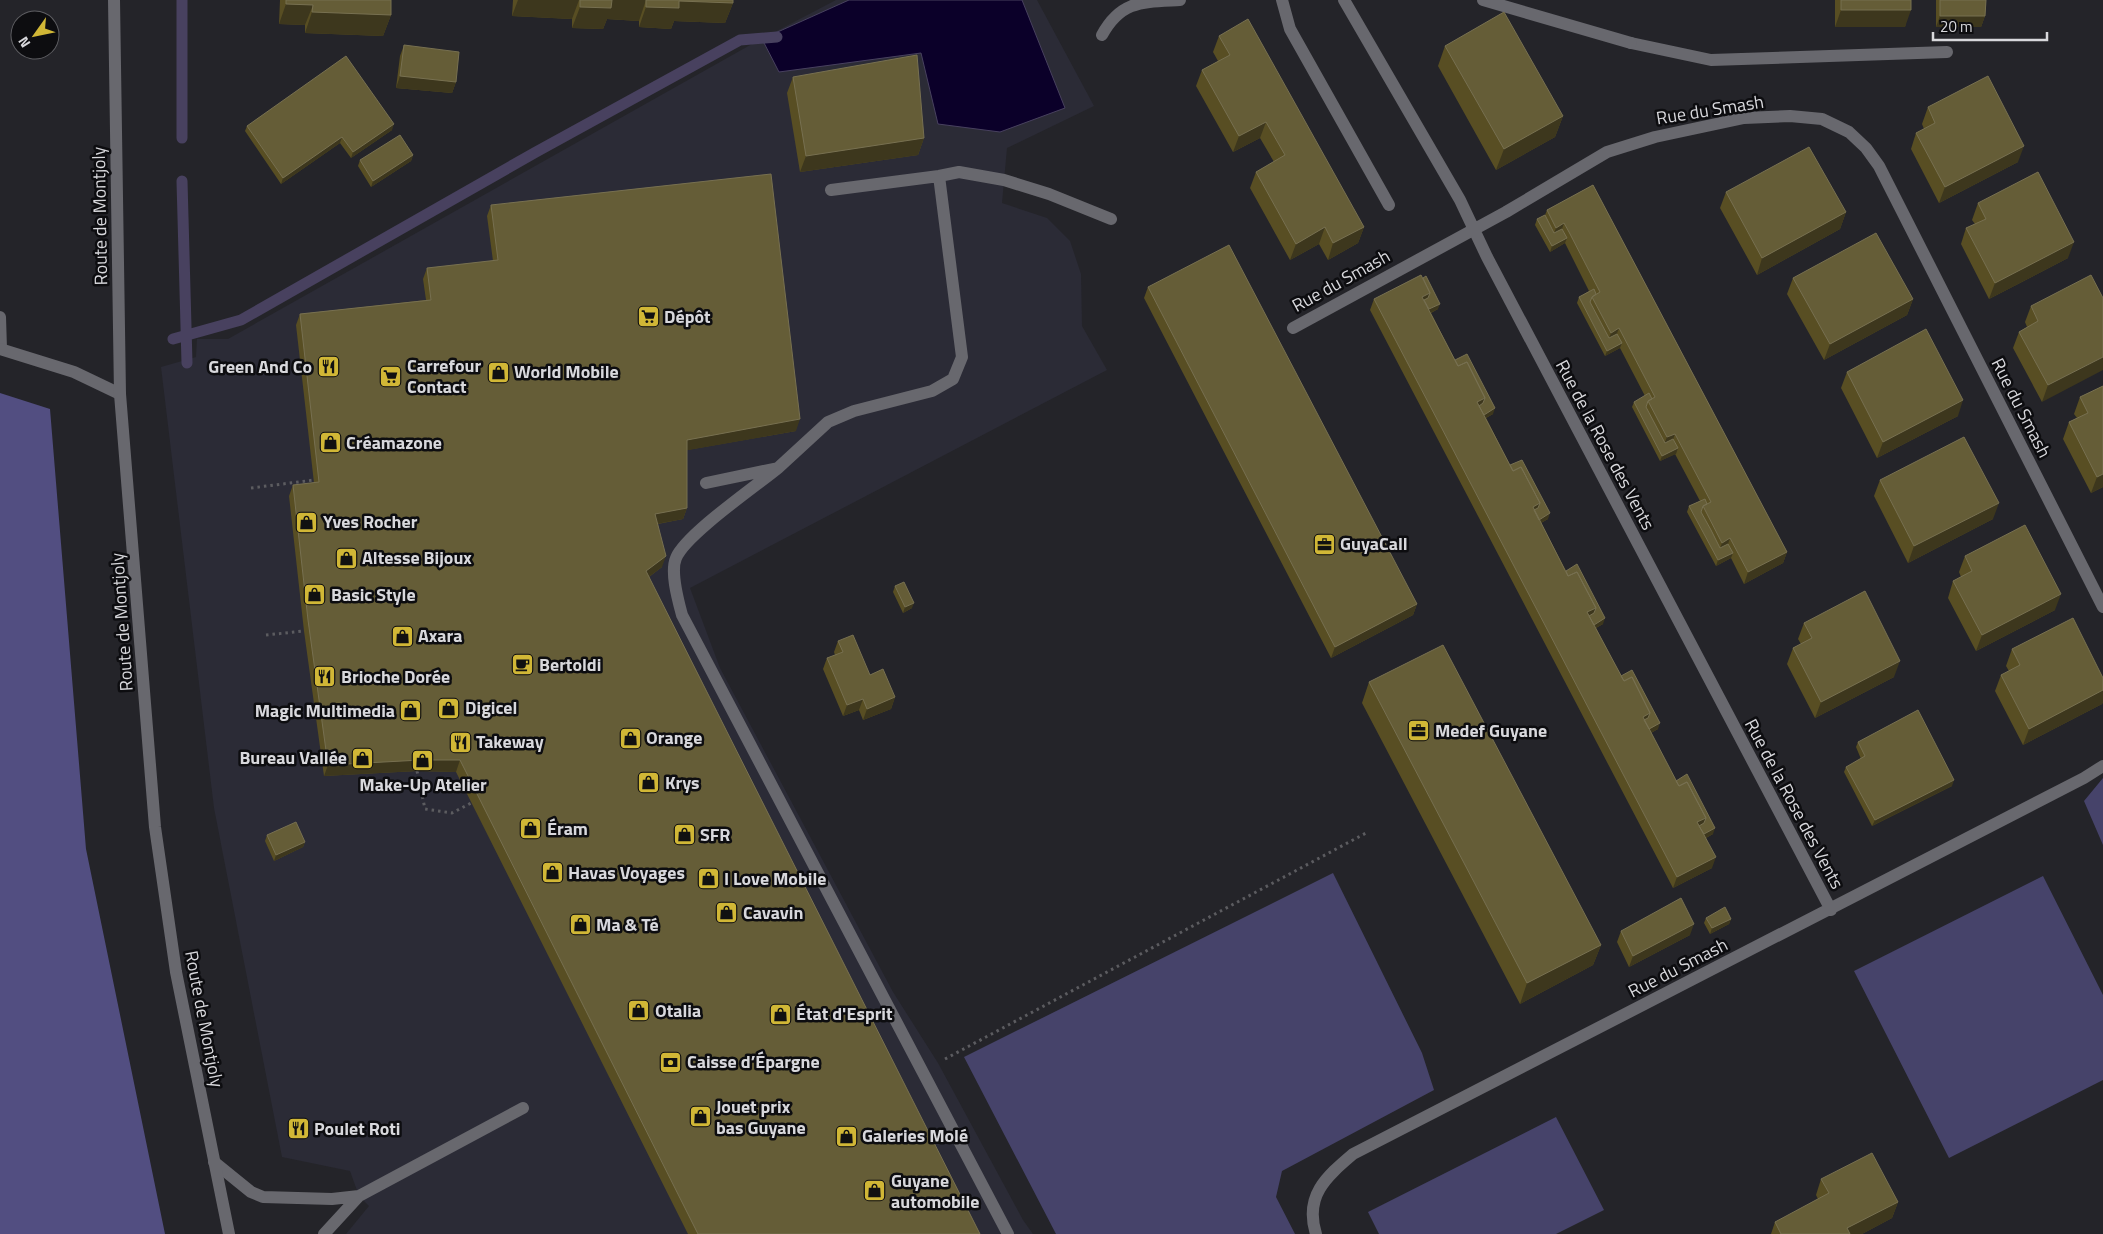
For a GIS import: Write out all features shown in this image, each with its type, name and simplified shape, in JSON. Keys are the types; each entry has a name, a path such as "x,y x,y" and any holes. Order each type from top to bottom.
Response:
{"street":[{"name":"Route de Montjoly","path":"114,0 120,394 156,827 176,972 229,1234"},
{"path":"1102,35 1110,20 1120,9 1138,3 1180,0"},
{"path":"1282,0 1290,29 1389,206"},
{"name":"Rue de la Rose des Vents","path":"1344,0 1460,200 1473,231 1831,910"},
{"path":"1483,0 1631,43 1711,60 1947,52"},
{"name":"Rue du Smash","path":"1292,328 1449,242 1473,231 1607,152 1655,137 1744,118 1790,116 1822,119 1849,132 1866,148 1879,166 2103,607"},
{"path":"831,190 959,172 1004,180 1049,194 1111,219"},
{"path":"939,176 962,357 953,379 932,391 854,411 828,422 778,468 692,536 676,558 675,589 682,615 1008,1234"},
{"path":"0,317 0,349 74,372 120,394"},
{"path":"706,483 778,468"},
{"name":"Rue du Smash","path":"1316,1234 1312,1207 1318,1188 1332,1172 1353,1154 1831,910 2075,783 2103,766"},
{"path":"324,1234 358,1196 523,1108"},
{"path":"214,1162 251,1192 263,1197 332,1199 358,1196"}],"path":[{"path":"251,488 314,480"},
{"path":"266,635 304,631"},
{"path":"417,771 425,809 452,813 478,798"},
{"path":"922,1070 1366,833"}],"shaded area":[{"path":"836,0 1037,0 1094,106 1007,148 1002,203 1047,218 1070,241 1081,274 1082,326 1107,370 690,588 720,668 893,992 938,1063 1023,1220 1033,1234 346,1234 369,1206 359,1196 350,1171 282,1157 214,808 161,367 196,357 197,339 228,339 752,44"},
{"path":"849,0 1022,0 1065,108 1000,132 938,124 921,53 779,72 762,39"},
{"path":"0,393 50,409 86,849 165,1234 0,1234"},
{"path":"2103,778 2103,845 2084,801"},
{"path":"1333,873 1422,1053 1434,1090 1282,1171 1276,1197 1295,1234 1056,1234 964,1057"},
{"path":"2043,876 2103,995 2103,1080 1949,1158 1854,971"},
{"path":"1556,1117 1604,1210 1556,1234 1379,1234 1368,1212"}],"building":[{"path":"286,0 391,0 391,15 312,12 313,5 286,4"},
{"path":"580,0 612,0 611,8 580,7"},
{"path":"646,0 733,0 733,3 679,1 679,8 646,7"},
{"path":"1841,0 1911,0 1911,10 1841,10"},
{"path":"1940,0 1986,0 1985,16 1940,16"},
{"path":"1504,12 1563,116 1504,149 1445,46"},
{"path":"1248,19 1364,227 1333,243 1325,227 1296,244 1256,172 1285,155 1266,122 1239,136 1202,70 1230,55 1219,36"},
{"path":"404,45 459,52 456,82 400,76"},
{"path":"917,55 924,138 806,156 793,77"},
{"path":"346,56 394,124 353,152 342,137 283,178 247,126"},
{"path":"1988,76 2024,146 1945,187 1916,133 1935,123 1928,107"},
{"path":"400,135 413,155 373,181 360,160"},
{"path":"1809,147 1846,212 1762,258 1726,192"},
{"path":"2038,172 2074,242 1995,283 1966,228 1986,219 1978,203"},
{"path":"771,174 800,419 687,440 687,508 655,514 666,556 646,571 980,1234 698,1234 460,760 328,765 308,620 293,485 319,482 300,314 431,300 427,268 498,260 491,205"},
{"path":"1593,185 1787,552 1748,572 1730,538 1722,543 1703,506 1711,502 1675,434 1667,437 1648,401 1655,397 1619,328 1611,333 1592,297 1600,292 1564,223 1556,228 1547,210"},
{"path":"1545,215 1554,233 1562,229 1567,238 1552,246 1537,219"},
{"path":"1876,233 1913,299 1830,344 1793,278"},
{"path":"1229,245 1417,604 1335,647 1148,287"},
{"path":"1421,275 1430,293 1422,297 1458,366 1467,362 1485,398 1477,402 1513,471 1521,467 1540,503 1533,507 1568,576 1577,572 1596,608 1587,612 1624,681 1632,677 1650,713 1643,717 1679,786 1687,782 1706,818 1697,822 1716,857 1677,877 1374,299"},
{"path":"2091,275 2103,298 2103,357 2048,385 2019,332 2038,321 2031,306"},
{"path":"1426,276 1440,304 1429,309 1424,300 1428,298 1430,293 1423,278"},
{"path":"1594,289 1596,294 1590,302 1609,338 1617,334 1622,343 1607,351 1579,297"},
{"path":"1926,329 1963,400 1883,442 1847,372"},
{"path":"1467,354 1495,408 1484,415 1479,406 1485,398 1467,362 1458,366 1455,360"},
{"path":"2103,386 2103,474 2097,477 2069,422 2088,413 2080,397"},
{"path":"1649,393 1652,399 1648,401 1646,407 1665,443 1673,439 1678,448 1662,456 1634,402"},
{"path":"1964,437 1999,503 1914,546 1880,480"},
{"path":"1522,460 1550,513 1539,520 1534,510 1538,508 1540,503 1521,467 1513,471 1510,465"},
{"path":"1705,499 1707,504 1703,506 1701,512 1720,548 1728,544 1733,553 1718,560 1689,506"},
{"path":"2025,525 2061,594 1982,635 1953,581 1972,571 1965,556"},
{"path":"1577,564 1605,618 1594,625 1589,616 1594,613 1596,608 1577,572 1568,576 1566,571"},
{"path":"904,582 914,603 905,607 895,586"},
{"path":"1865,591 1900,661 1821,702 1793,648 1812,638 1804,623"},
{"path":"2073,618 2103,678 2103,690 2029,729 2001,675 2020,665 2012,649"},
{"path":"853,635 870,675 883,669 895,697 867,709 863,699 847,705 827,658 843,652 838,641"},
{"path":"1443,645 1601,945 1527,983 1369,682"},
{"path":"1632,670 1660,723 1649,729 1644,720 1648,718 1650,713 1632,677 1624,681 1621,676"},
{"path":"1918,710 1954,780 1875,820 1846,767 1865,756 1858,742"},
{"path":"1687,774 1715,828 1704,834 1699,826 1704,823 1706,818 1687,782 1679,786 1676,781"},
{"path":"296,822 305,842 276,855 267,835"},
{"path":"1681,898 1694,924 1633,956 1621,931"},
{"path":"1725,907 1731,919 1712,928 1706,918"},
{"path":"1872,1153 1898,1202 1847,1228 1850,1234 1781,1234 1775,1222 1829,1193 1821,1179"}],"waterway":[{"path":"182,0 182,138"},
{"path":"173,339 241,320 536,152 740,40 777,37"},
{"path":"182,181 187,363"}],"place":[{"name":"Dépôt","path":"648,317"},
{"name":"Green And Co","path":"328,367"},
{"name":"World Mobile","path":"498,372"},
{"name":"Carrefour Contact","path":"391,376"},
{"name":"Créamazone","path":"330,443"},
{"name":"Yves Rocher","path":"307,522"},
{"name":"GuyaCall","path":"1324,544"},
{"name":"Altesse Bijoux","path":"346,558"},
{"name":"Basic Style","path":"315,595"},
{"name":"Axara","path":"402,636"},
{"name":"Bertoldi","path":"523,665"},
{"name":"Brioche Dorée","path":"325,677"},
{"name":"Digicel","path":"449,708"},
{"name":"Magic Multimedia","path":"411,711"},
{"name":"Medef Guyane","path":"1419,731"},
{"name":"Orange","path":"630,738"},
{"name":"Takeway","path":"460,742"},
{"name":"Bureau Vallée","path":"363,758"},
{"name":"Make-Up Atelier","path":"423,760"},
{"name":"Krys","path":"649,783"},
{"name":"Éram","path":"531,829"},
{"name":"SFR","path":"684,835"},
{"name":"Havas Voyages","path":"552,873"},
{"name":"I Love Mobile","path":"708,879"},
{"name":"Cavavin","path":"727,913"},
{"name":"Ma & Té","path":"580,925"},
{"name":"Otalia","path":"639,1011"},
{"name":"État d'Esprit","path":"780,1014"},
{"name":"Caisse d’Épargne","path":"671,1062"},
{"name":"Jouet prix bas Guyane","path":"700,1117"},
{"name":"Poulet Roti","path":"298,1129"},
{"name":"Galeries Molé","path":"846,1136"},
{"name":"Guyane automobile","path":"875,1191"}]}
